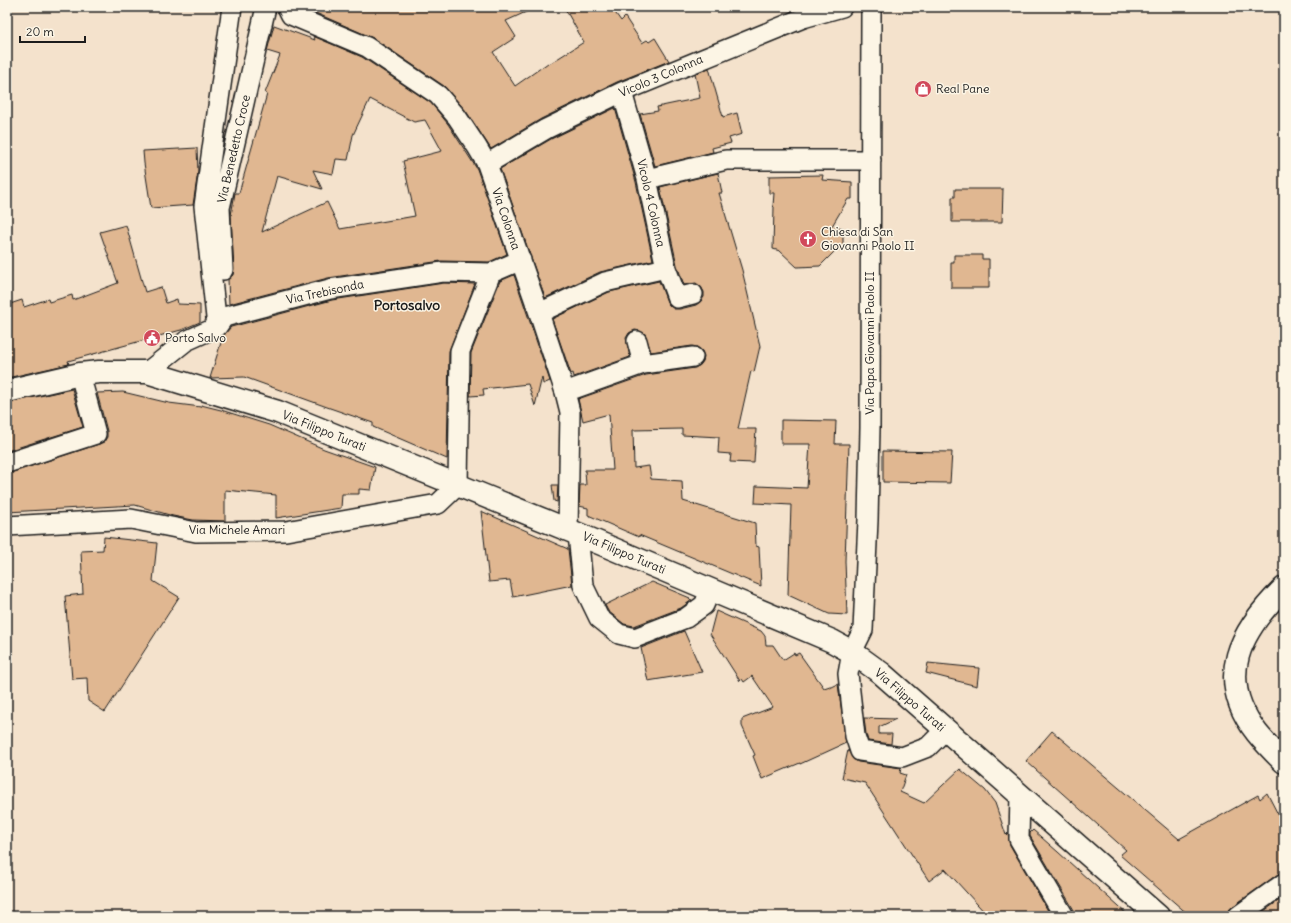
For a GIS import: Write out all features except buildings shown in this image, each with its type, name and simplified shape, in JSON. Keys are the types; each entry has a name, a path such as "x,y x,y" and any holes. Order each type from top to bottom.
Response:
{"street":[{"path":"220,322 204,206 232,7"},
{"name":"Via Benedetto Croce","path":"220,322 220,208 266,7"},
{"name":"Via Colonna","path":"287,7 291,15 367,46 438,95 457,117 487,164 539,312 570,412 573,532 583,585 599,618 619,634 635,638 686,618 704,605 711,589"},
{"name":"Vicolo 3 Colonna","path":"487,164 546,129 622,92 802,18 842,7"},
{"name":"Via Papa Giovanni Paolo II","path":"871,7 868,520 863,630 852,652 848,674 855,736 860,751 902,757 928,747 945,730"},
{"name":"Vicolo 4 Colonna","path":"622,92 647,179 666,268 677,298 693,294"},
{"path":"647,179 726,160 871,160"},
{"name":"Via Trebisonda","path":"147,372 186,341 220,322 330,289 443,272 490,273 521,260"},
{"path":"539,312 605,282 666,268"},
{"path":"458,485 460,352 490,273"},
{"path":"637,341 642,364"},
{"path":"565,392 642,364 694,357"},
{"name":"Via Filippo Turati","path":"7,391 80,374 99,372 147,372 278,412 573,532 832,640 852,652 881,673 1158,916"},
{"path":"7,463 96,434 80,374"},
{"name":"Via Michele Amari","path":"7,526 130,519 196,532 286,531 438,504 458,485"},
{"path":"1284,588 1262,611 1244,638 1239,650 1234,673 1237,696 1241,708 1257,733 1284,762"},
{"path":"1020,795 1019,839 1064,916"},
{"path":"1238,916 1284,883"}],"place":[{"name":"Real Pane","path":"923,89"},
{"name":"Chiesa di San Giovanni Paolo II","path":"808,239"},
{"name":"Porto Salvo","path":"152,338"}],"district":[{"name":"Portosalvo","path":"407,305"}]}
